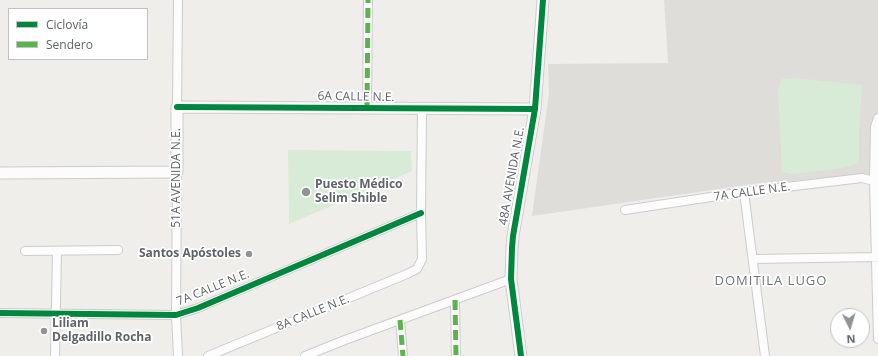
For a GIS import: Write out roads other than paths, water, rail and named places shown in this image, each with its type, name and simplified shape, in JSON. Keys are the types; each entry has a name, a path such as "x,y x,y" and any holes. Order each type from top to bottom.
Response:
{"street":[{"name":"51A AVENIDA N.E.","path":"178,0 176,314 178,356"},
{"path":"367,108 368,0"},
{"name":"48A AVENIDA N.E.","path":"520,356 511,279 513,236 535,110 543,0"},
{"name":"6A CALLE N.E.","path":"177,106 535,110"},
{"path":"421,213 422,109"},
{"path":"878,118 875,127 878,340"},
{"path":"0,173 177,172"},
{"name":"7A CALLE N.E.","path":"625,210 744,192 862,178 876,181"},
{"path":"744,192 765,356"},
{"name":"8A CALLE N.E.","path":"208,356 407,274 417,268 422,259 421,213"},
{"name":"7A CALLE N.E.","path":"0,313 176,314 198,308 421,213"},
{"path":"25,251 118,250"},
{"path":"55,356 57,251"},
{"path":"753,259 877,257"},
{"path":"305,356 511,279"},
{"path":"455,300 456,356"},
{"path":"400,320 403,356"}],"place":[{"name":"Puesto Médico Selim Shible","path":"306,192"},
{"name":"Santos Apóstoles","path":"249,254"},
{"name":"Liliam Delgadillo Rocha","path":"44,331"}],"district":[{"name":"DOMITILA LUGO","path":"771,281"}]}
